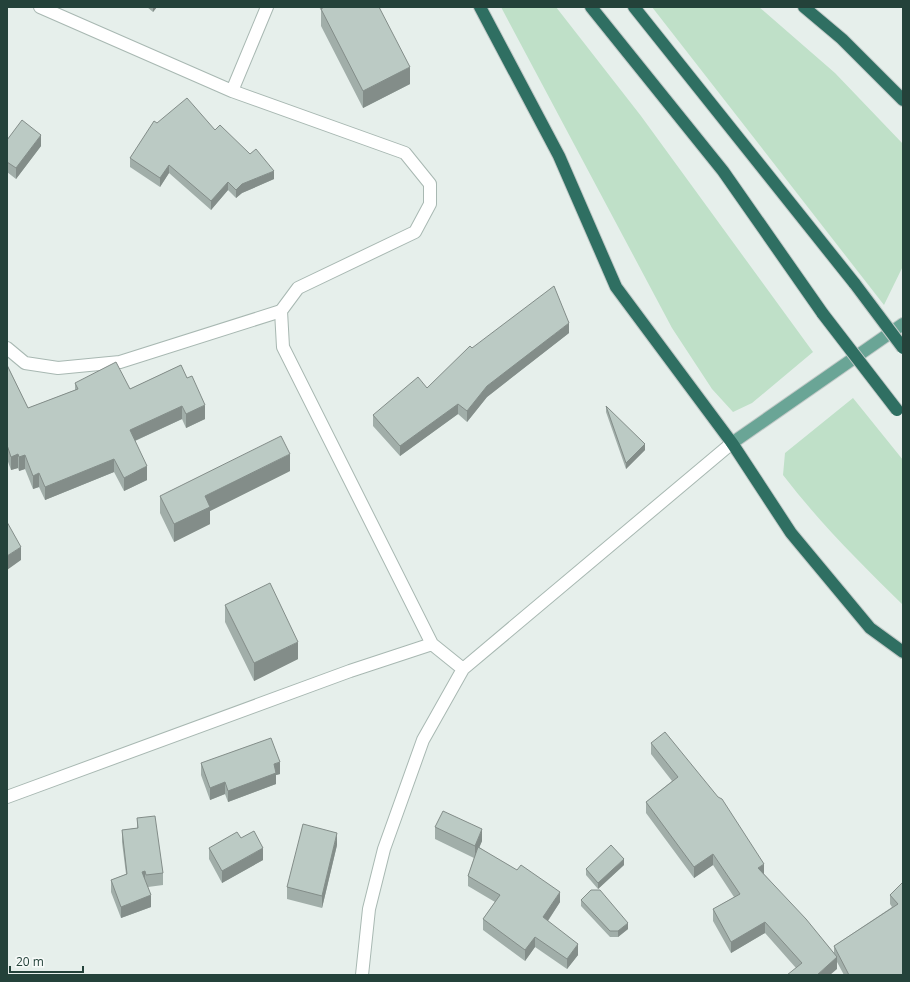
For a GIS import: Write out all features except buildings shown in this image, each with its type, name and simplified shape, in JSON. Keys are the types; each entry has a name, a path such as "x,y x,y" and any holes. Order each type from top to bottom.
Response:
{"highway":[{"path":"480,7 559,156 616,287 732,443 796,539 870,628 903,652"},
{"path":"591,7 723,171 823,314 900,413"},
{"path":"634,7 855,284 903,348"},
{"path":"804,7 842,39 903,100"}],"main road":[{"path":"732,443 903,324"}],"street":[{"path":"7,348 25,363 58,368 120,362 281,311 298,288 415,232 430,204 430,184 405,153 232,91 40,7"},
{"path":"232,91 267,7"},
{"path":"281,311 282,347 432,644 463,669"},
{"path":"362,975 369,909 384,849 423,740 463,669 732,443"},
{"path":"7,797 350,670 432,644"}],"green space":[{"path":"501,7 556,7 641,116 813,352 752,403 733,412 712,389 672,328"},
{"path":"652,7 759,7 835,73 903,144 903,266 884,305"},
{"path":"853,398 903,460 903,605 826,526 783,475 785,453"}]}
